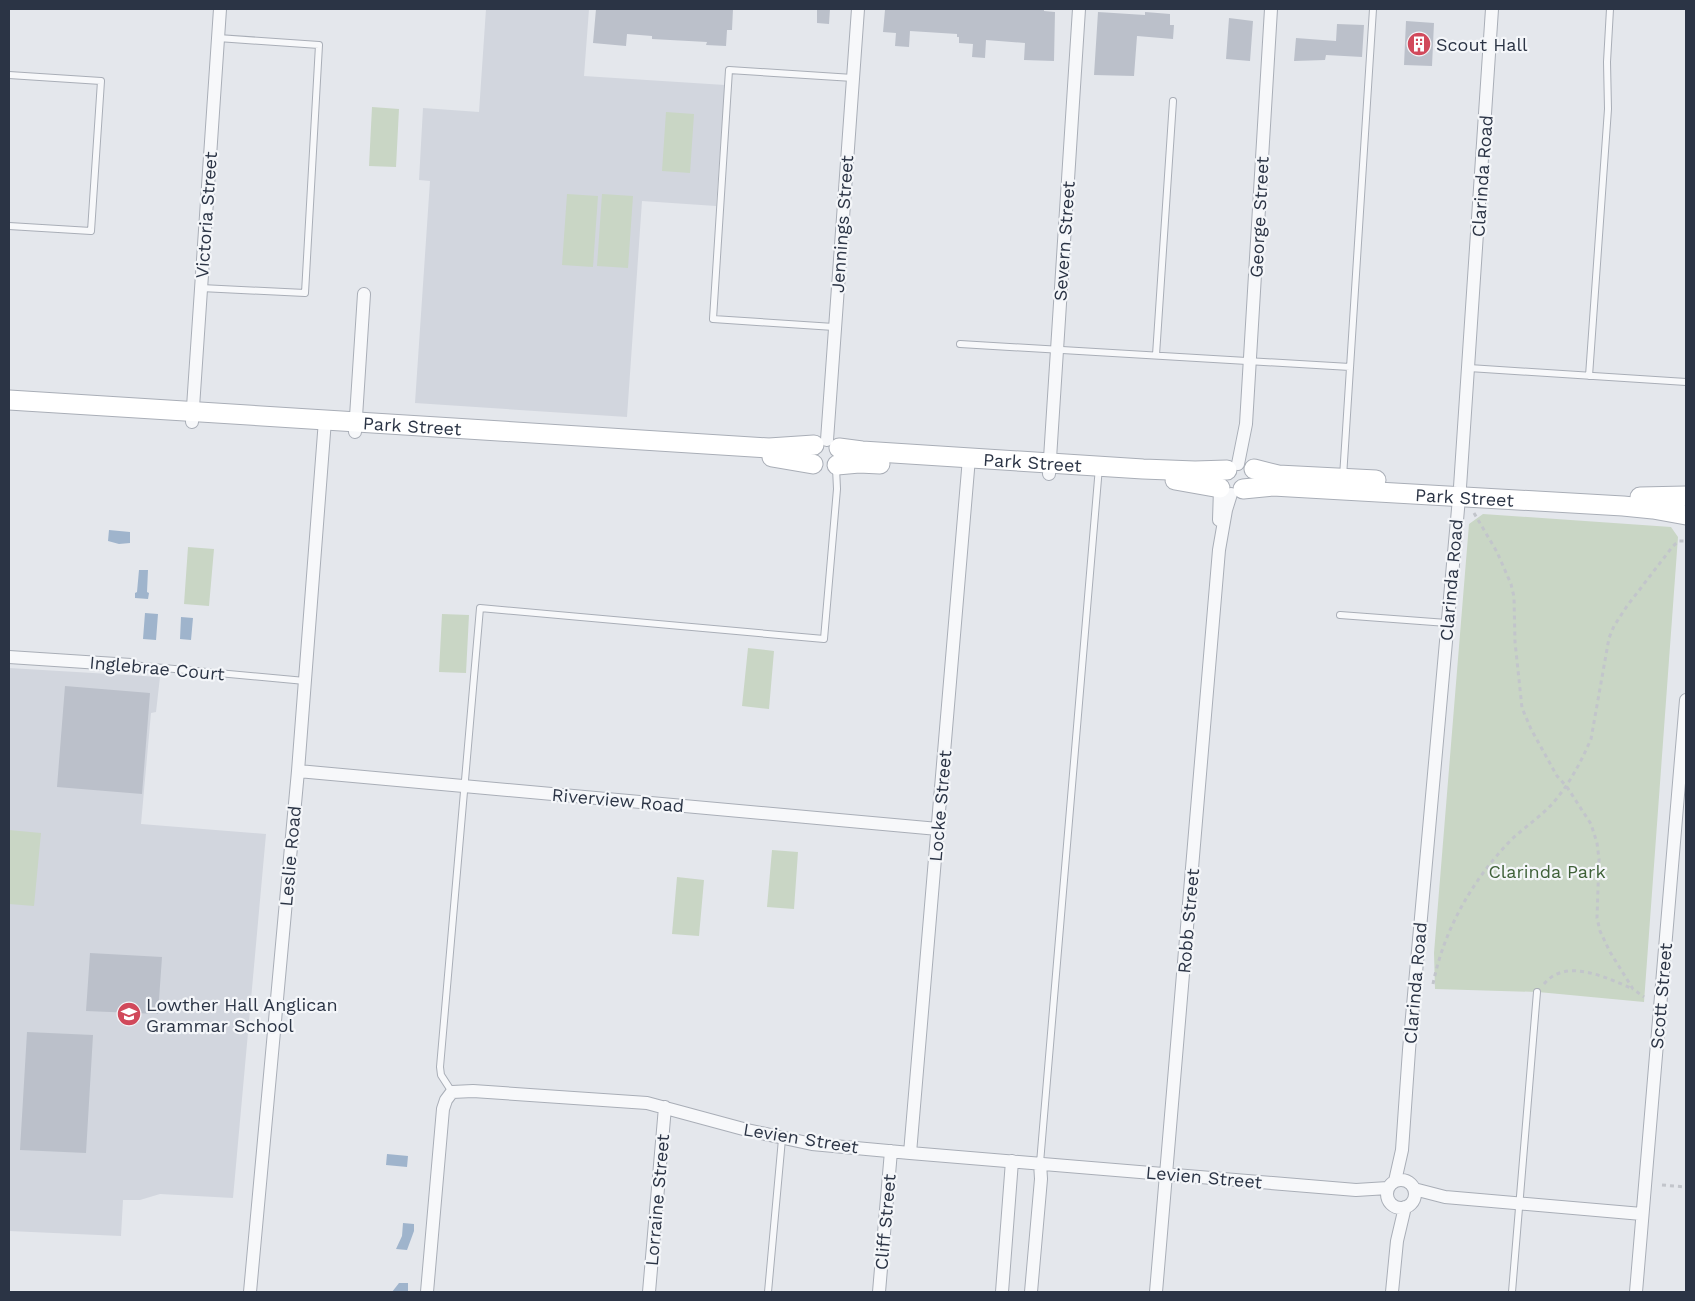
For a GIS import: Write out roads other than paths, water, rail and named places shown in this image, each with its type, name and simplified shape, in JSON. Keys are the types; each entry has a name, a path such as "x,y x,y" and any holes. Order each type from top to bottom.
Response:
{"street":[{"name":"Victoria Street","path":"192,416 220,9"},
{"name":"Jennings Street","path":"828,455 834,327 858,9"},
{"name":"Severn Street","path":"1049,468 1079,9"},
{"name":"George Street","path":"1242,467 1251,362 1271,9"},
{"name":"Clarinda Road","path":"1392,1292 1409,1050 1469,368 1492,9"},
{"path":"356,427 364,294"},
{"name":"Park Street","path":"9,400 192,416 776,457 828,455 862,451 968,464 1099,471 1186,481 1229,490 1273,486 1343,485 1459,492 1623,506 1686,515"},
{"name":"Park Street","path":"9,410 192,416"},
{"name":"Leslie Road","path":"250,1292 298,771 324,425"},
{"name":"Locke Street","path":"910,1153 968,464"},
{"name":"Park Street","path":"1099,471 1195,471 1242,467 1278,475 1343,485"},
{"path":"1242,467 1253,477 1229,490 1221,476 1242,467"},
{"name":"Robb Street","path":"1156,1292 1219,550 1229,490"},
{"name":"Park Street","path":"1459,492 1655,498 1686,497"},
{"path":"1686,497 1684,505 1686,515"},
{"name":"Inglebrae Court","path":"9,657 131,665"},
{"name":"Scott Street","path":"1636,1292 1686,700"},
{"name":"Riverview Road","path":"298,771 938,829"},
{"name":"Levien Street","path":"452,1092 472,1091 625,1101 665,1107 782,1139 812,1144 1642,1214"},
{"path":"427,1292 443,1109 446,1100 452,1092"},
{"name":"Lorraine Street","path":"649,1292 665,1107"},
{"name":"Cliff Street","path":"879,1292 891,1151"},
{"path":"1002,1292 1012,1161"},
{"path":"1031,1292 1041,1179 1040,1163"}],"lane":[{"path":"1343,485 1373,9"},
{"path":"1589,376 1608,109 1607,62 1610,9"},
{"path":"201,288 305,293 319,46 218,38"},
{"path":"834,327 713,319 729,70 853,78"},
{"path":"9,75 101,81 92,231 9,226"},
{"path":"1156,355 1173,101"},
{"path":"960,344 1350,367"},
{"path":"1469,368 1686,382"},
{"path":"452,1092 441,1075 440,1067 480,608 824,639 836,489 828,455"},
{"path":"1040,1163 1099,471"},
{"path":"1340,615 1447,623"},
{"name":"Inglebrae Court","path":"131,665 305,680"},
{"path":"1512,1292 1538,992"},
{"path":"768,1292 782,1139"}],"water":[{"path":"109,530 130,532 130,543 119,544 108,541"},
{"path":"139,570 148,570 148,599 135,598"},
{"path":"145,613 158,614 156,640 143,639"},
{"path":"181,617 193,618 191,640 180,639"},
{"path":"387,1154 408,1156 407,1167 386,1165"},
{"path":"403,1223 414,1224 414,1231 407,1250 396,1249 402,1236"},
{"path":"399,1283 408,1283 408,1292 392,1292"}],"place":[{"name":"Scout Hall","path":"1419,44"},
{"name":"Lowther Hall Anglican Grammar School","path":"129,1014"}],"park label":[{"name":"Clarinda Park","path":"1547,871"}]}
